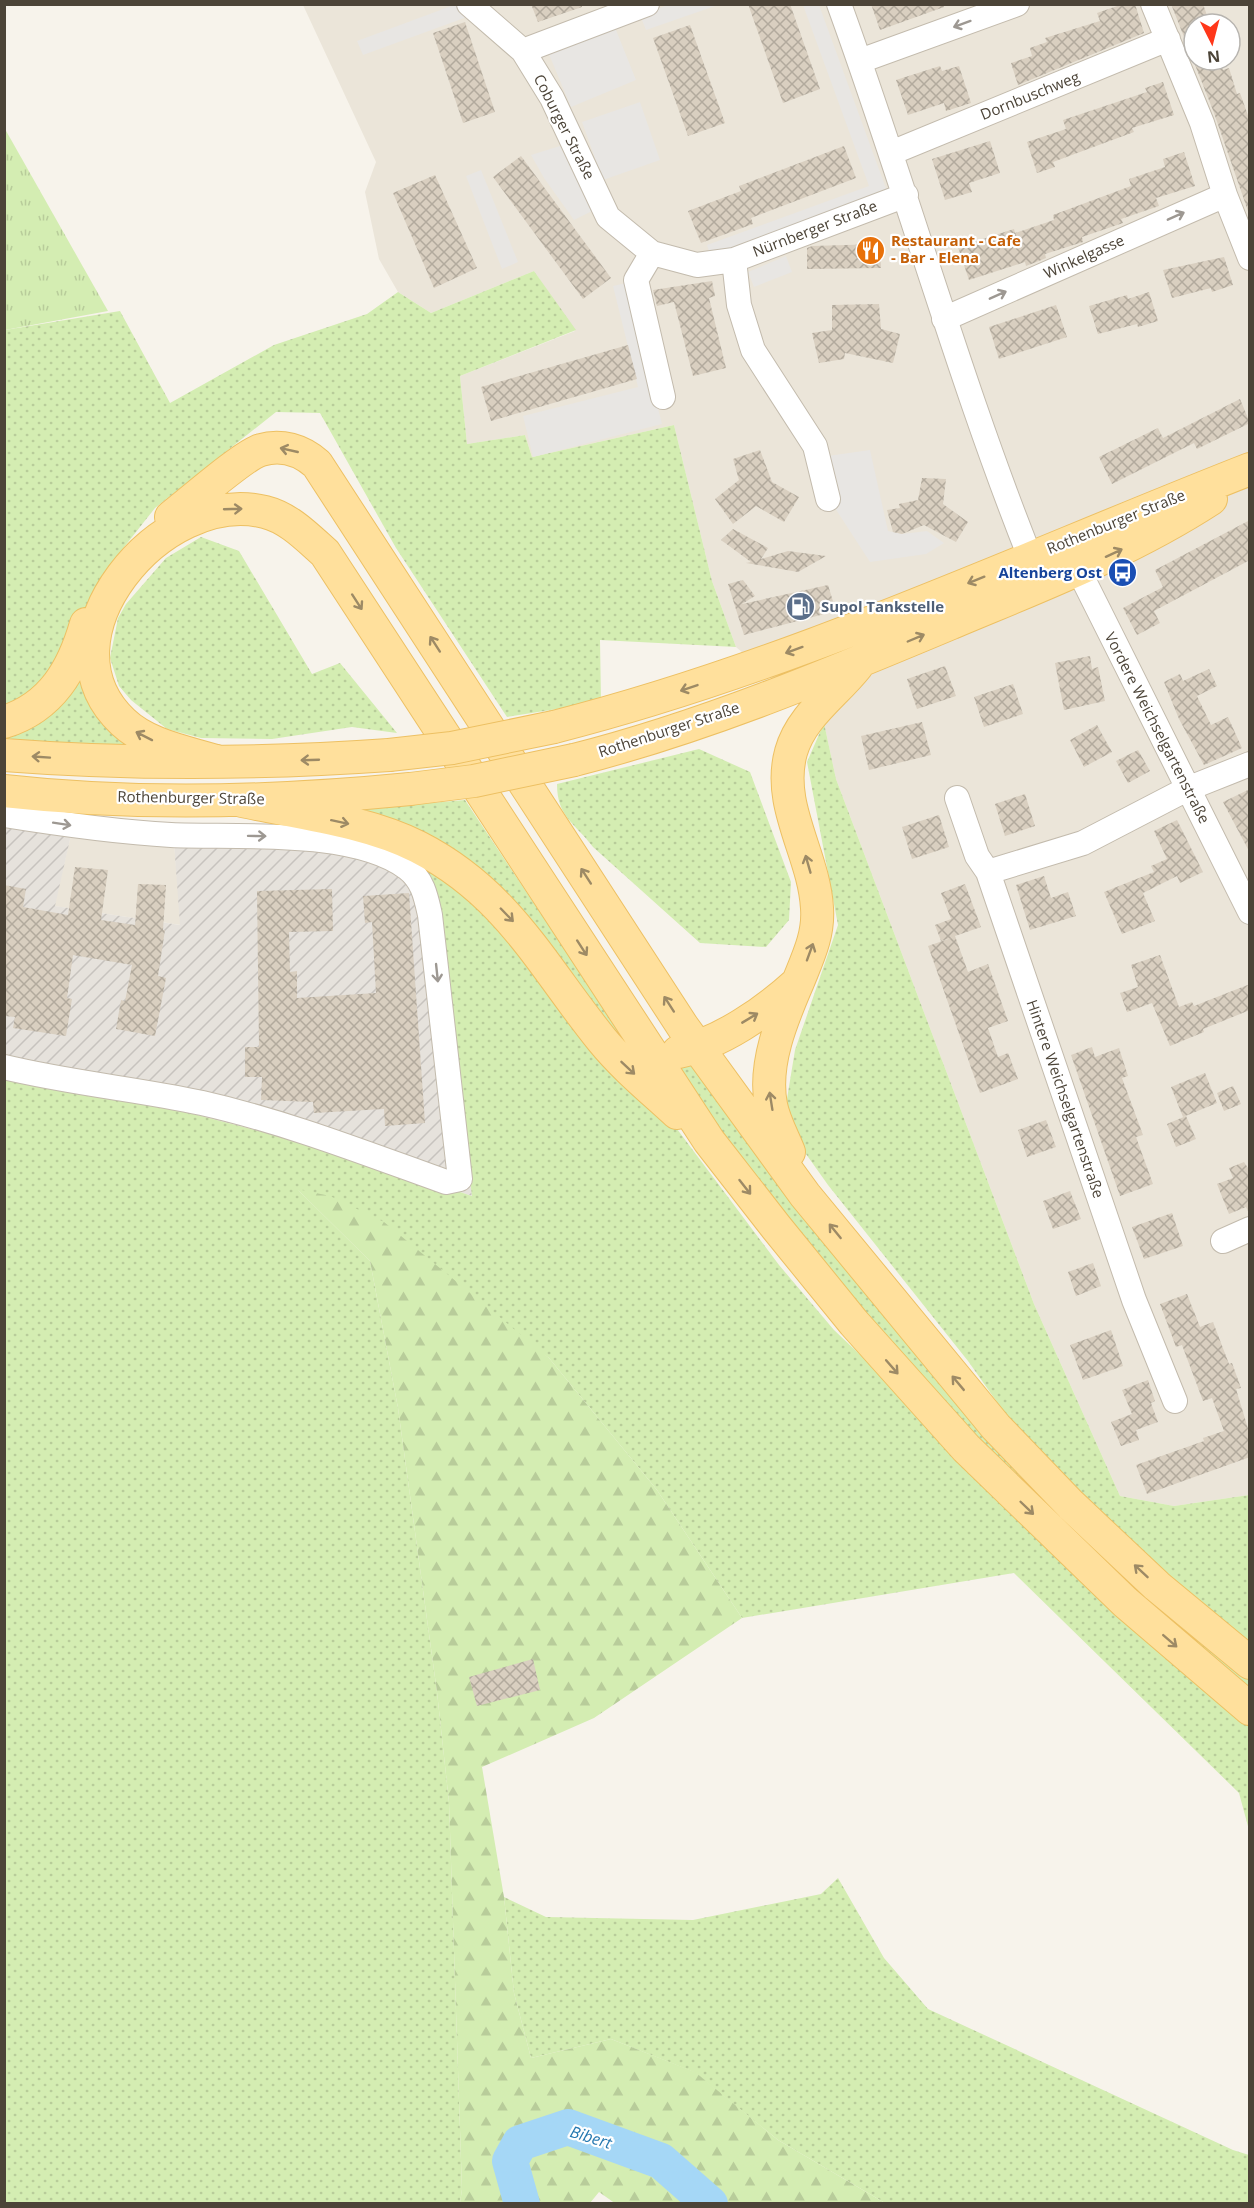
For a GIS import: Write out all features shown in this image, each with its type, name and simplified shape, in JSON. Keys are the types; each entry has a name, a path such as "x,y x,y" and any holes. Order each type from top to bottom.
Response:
{"main road":[{"path":"4,722 34,709 62,681 79,647 90,611 102,586 124,553 258,450 285,448 306,454 317,464 699,1048 805,1195 996,1427 1071,1505 1157,1586 1250,1663"},
{"name":"Rothenburger Straße","path":"4,791 39,795 242,801 410,789 484,779 574,760 690,726 862,661 1042,586 1072,556 1250,469"},
{"name":"Rothenburger Straße","path":"4,755 119,763 389,756 452,748 554,727 661,697 744,668 880,618 1030,557 1072,556 1169,526 1250,474"},
{"path":"219,762 138,734 112,708 102,693 95,674 94,639 106,601 128,566 177,526 217,510 232,508 267,512 288,522 325,553 709,1141 854,1323 966,1448 1125,1602 1250,1709"},
{"path":"805,1195 771,1107 768,1083 776,1042 815,938 817,905 810,870 790,806 786,776 791,752 801,729 862,661"},
{"path":"242,801 392,836 419,847 475,884 524,933 616,1057 709,1141"},
{"path":"654,1057 699,1048 773,1004 798,982"}],"street":[{"name":"Coburger Straße","path":"468,4 523,51 552,98 608,217 652,253 697,265 734,260"},
{"path":"523,51 647,4"},
{"path":"839,4 906,195 944,319 1042,586"},
{"path":"860,61 1017,4"},
{"path":"1153,4 1202,123 1225,195 1250,258"},
{"name":"Dornbuschweg","path":"891,153 1168,39"},
{"name":"Nürnberger Straße","path":"828,500 815,446 753,350 739,305 734,260 906,195"},
{"name":"Winkelgasse","path":"944,319 1225,195"},
{"path":"652,253 636,280 663,397"},
{"name":"Vordere Weichselgartenstraße","path":"1072,556 1250,912"},
{"path":"988,872 1083,843 1187,789 1250,764"},
{"name":"Hintere Weichselgartenstraße","path":"957,798 977,856 988,872 1134,1300 1175,1401"},
{"path":"4,815 84,827 171,835 275,836 317,840 381,855 408,868 425,890 430,915 460,1179 446,1182 318,1135 202,1103 94,1086 4,1067"},
{"path":"1223,1241 1250,1229"}],"shaded area":[{"path":"303,5 1249,5 1249,1495 1174,1506 1120,1496 1034,1304 836,779 824,723 736,647 712,581 674,425 532,457 525,435 467,444 460,376 575,331 534,271 431,313 398,292 379,259 365,192 376,162"},
{"path":"454,5 462,5 467,17 363,55 357,41"},
{"path":"668,5 718,5 646,30 640,15"},
{"path":"803,5 819,5 888,194 711,258 707,245 869,186"},
{"path":"614,25 636,80 571,107 548,52"},
{"path":"640,102 660,160 603,180 582,122"},
{"path":"560,146 592,211 574,220 544,178 531,155"},
{"path":"481,170 518,262 502,269 466,176"},
{"path":"786,256 792,272 754,287 748,272"},
{"path":"626,283 662,424 533,457 523,416 638,387 613,286"},
{"path":"870,450 888,531 902,534 927,531 944,543 926,554 870,562 835,508 828,456"},
{"path":"4,825 71,835 55,906 180,925 174,843 316,848 345,854 434,887 472,1196 344,1153 186,1112 5,1074"},
{"path":"71,835 174,843 181,925 54,906"}],"green space":[{"path":"5,129 108,311 5,330"},
{"path":"534,271 576,330 460,376 467,444 525,435 532,457 674,425 712,581 736,647 600,640 601,702 507,717 396,548 320,413 276,412 155,508 102,575 65,661 5,715 5,330 120,311 170,403 274,345 367,314 398,292 431,313"},
{"path":"201,537 239,551 312,674 340,663 397,733 352,727 272,739 201,738 167,729 131,700 119,686 110,658 118,618 126,604 166,558"},
{"path":"81,663 141,748 5,740 4,731"},
{"path":"824,723 836,779 1034,1304 1120,1496 1174,1506 1249,1495 1249,1648 1155,1568 1016,1429 968,1361 828,1185 806,1154 785,1111 795,1050 838,925 807,762"},
{"path":"699,749 750,772 791,882 789,920 766,947 700,943 593,847 568,819 560,804 557,784"},
{"path":"465,800 637,1058 531,930 328,812"},
{"path":"431,863 450,875 671,1121 779,1265 834,1330 1249,1723 1249,1830 1239,1793 1014,1573 742,1618 657,1490 549,1358 298,1190 370,1261 398,1408 437,1692 449,1802 462,2189 460,2203 5,2203 4,1074 186,1112 344,1153 472,1196 434,887 423,872"},
{"path":"688,1058 757,1151 1249,1678 1249,1695 1047,1514 827,1270 678,1074 677,1060"},
{"path":"297,1189 330,1196 384,1222 549,1358 657,1490 742,1618 594,1718 482,1767 504,1897 514,1993 531,2058 611,2039 695,2072 778,2140 885,2203 616,2204 599,2192 590,2203 460,2203 462,2189 449,1802 437,1692 398,1408 370,1261"},
{"path":"838,1878 884,1958 928,2009 1233,2150 1249,2155 1249,2203 885,2203 778,2140 694,2072 611,2039 531,2058 514,1993 504,1897 546,1917 693,1920 821,1894"}],"building":[{"path":"531,4 582,4 582,7 538,22"},
{"path":"748,4 790,4 820,89 783,103"},
{"path":"871,4 944,4 944,7 880,30"},
{"path":"1123,4 1135,4 1144,33 1018,85 1011,63 1032,56 1030,48 1047,42 1045,38 1100,21 1097,13"},
{"path":"1171,4 1203,4 1206,12 1182,12 1182,32"},
{"path":"465,22 495,112 463,123 433,33"},
{"path":"690,25 725,123 688,136 653,38"},
{"path":"940,66 942,71 959,66 971,103 946,111 944,103 908,115 896,80"},
{"path":"1198,72 1230,72 1237,94 1240,93 1250,121 1250,217"},
{"path":"1163,82 1174,115 1132,128 1134,132 1053,162 1055,167 1037,173 1027,142 1066,129 1063,120 1147,92 1145,88"},
{"path":"990,141 1000,173 969,183 972,192 945,200 932,159"},
{"path":"844,146 856,178 751,218 753,224 701,243 688,211 741,191 739,186"},
{"path":"1184,152 1195,186 1156,198 1159,206 1121,219 1123,223 1082,237 1083,242 1045,254 1046,258 1039,261 1026,266 1025,262 969,280 958,247 1014,229 1015,233 1054,220 1053,215 1131,186 1129,179 1165,167 1163,159"},
{"path":"521,156 611,278 583,299 493,177"},
{"path":"435,175 477,268 434,288 393,193"},
{"path":"880,244 881,268 807,269 807,248 812,246"},
{"path":"1224,257 1233,285 1212,292 1211,288 1172,298 1163,270"},
{"path":"712,281 715,296 709,298 726,368 693,376 674,302 657,306 653,290"},
{"path":"1149,292 1158,321 1098,334 1089,306 1127,295 1128,299"},
{"path":"879,304 881,329 900,334 893,363 845,353 844,359 819,363 812,333 832,330 832,305"},
{"path":"1056,305 1067,337 999,359 989,327"},
{"path":"628,345 637,379 491,421 481,387"},
{"path":"1240,399 1250,423 1197,449 1194,443 1112,484 1099,457 1158,428 1163,438"},
{"path":"760,450 772,482 799,497 784,522 756,506 733,524 715,499 739,480 733,459"},
{"path":"922,478 946,479 943,504 968,522 956,542 924,525 902,534 893,532 887,510 900,508 899,504 918,500"},
{"path":"1250,520 1250,560 1154,611 1160,623 1137,635 1123,608 1163,587 1155,570"},
{"path":"733,529 768,548 761,559 788,551 826,556 798,572 746,563 751,562 721,540"},
{"path":"743,580 755,596 742,604 828,585 836,611 744,635 728,584"},
{"path":"1090,656 1092,669 1098,667 1105,701 1064,710 1055,663"},
{"path":"945,666 956,696 917,709 907,679"},
{"path":"1209,669 1217,686 1197,696 1211,725 1228,717 1242,748 1204,765 1179,719 1164,682 1180,674 1183,681"},
{"path":"1013,684 1023,714 984,727 974,697"},
{"path":"922,722 931,755 869,770 861,736"},
{"path":"1097,725 1112,752 1084,767 1070,740"},
{"path":"1138,750 1150,771 1128,783 1116,761"},
{"path":"1250,789 1250,853 1223,802"},
{"path":"1025,794 1035,826 1005,836 995,804"},
{"path":"939,815 949,847 912,859 902,827"},
{"path":"1177,820 1203,872 1180,883 1177,876 1143,893 1155,921 1122,934 1104,892 1154,872 1151,866 1167,859 1154,831"},
{"path":"75,867 108,870 101,920 135,925 138,884 166,885 163,930 165,930 158,976 166,978 155,1036 116,1029 121,1000 125,1001 132,965 73,955 67,998 72,999 66,1036 13,1028 15,1017 4,1016 4,885 26,889 23,907 68,915"},
{"path":"1044,876 1051,898 1068,892 1076,916 1030,930 1016,885"},
{"path":"965,884 981,927 955,936 968,972 988,964 1008,1021 988,1028 998,1057 1008,1053 1018,1079 980,1093 928,946 954,937 941,941 935,925 951,919 941,893"},
{"path":"332,889 333,931 289,932 290,972 297,971 297,998 376,993 372,922 365,923 363,896 409,893 425,1123 385,1126 384,1109 314,1113 313,1102 261,1100 262,1077 245,1077 245,1047 259,1047 257,891"},
{"path":"1160,955 1179,1007 1192,1002 1194,1006 1250,984 1250,1010 1203,1029 1204,1032 1170,1046 1152,1003 1127,1012 1120,993 1138,987 1131,965"},
{"path":"1092,1047 1095,1057 1119,1048 1128,1076 1122,1078 1143,1135 1136,1137 1153,1184 1120,1196 1071,1055"},
{"path":"1205,1073 1217,1103 1183,1117 1171,1087"},
{"path":"1233,1086 1241,1104 1224,1111 1217,1093"},
{"path":"1186,1116 1196,1139 1176,1147 1167,1124"},
{"path":"1046,1120 1056,1147 1027,1157 1018,1130"},
{"path":"1244,1162 1250,1171 1250,1215 1246,1207 1229,1214 1217,1184 1233,1178 1229,1168"},
{"path":"1070,1191 1081,1219 1053,1229 1043,1201"},
{"path":"1172,1213 1183,1246 1144,1259 1132,1227"},
{"path":"1093,1263 1101,1286 1076,1296 1068,1272"},
{"path":"1187,1294 1200,1327 1213,1322 1229,1364 1232,1363 1241,1388 1236,1389 1250,1435 1250,1457 1147,1494 1136,1465 1204,1441 1203,1438 1224,1431 1212,1398 1203,1401 1182,1345 1176,1347 1160,1304"},
{"path":"1111,1330 1123,1366 1083,1380 1070,1345"},
{"path":"1148,1380 1155,1401 1151,1403 1158,1422 1136,1430 1139,1440 1121,1446 1111,1422 1132,1414 1122,1390"},
{"path":"533,1659 540,1690 477,1706 469,1677"}],"waterway":[{"name":"Bibert","path":"522,2204 510,2161 520,2143 568,2127 661,2161 710,2204"}],"place":[{"name":"Restaurant - Cafe - Bar - Elena","path":"870,250"},
{"name":"Altenberg Ost","path":"1123,573"},
{"name":"Supol Tankstelle","path":"800,607"}]}
